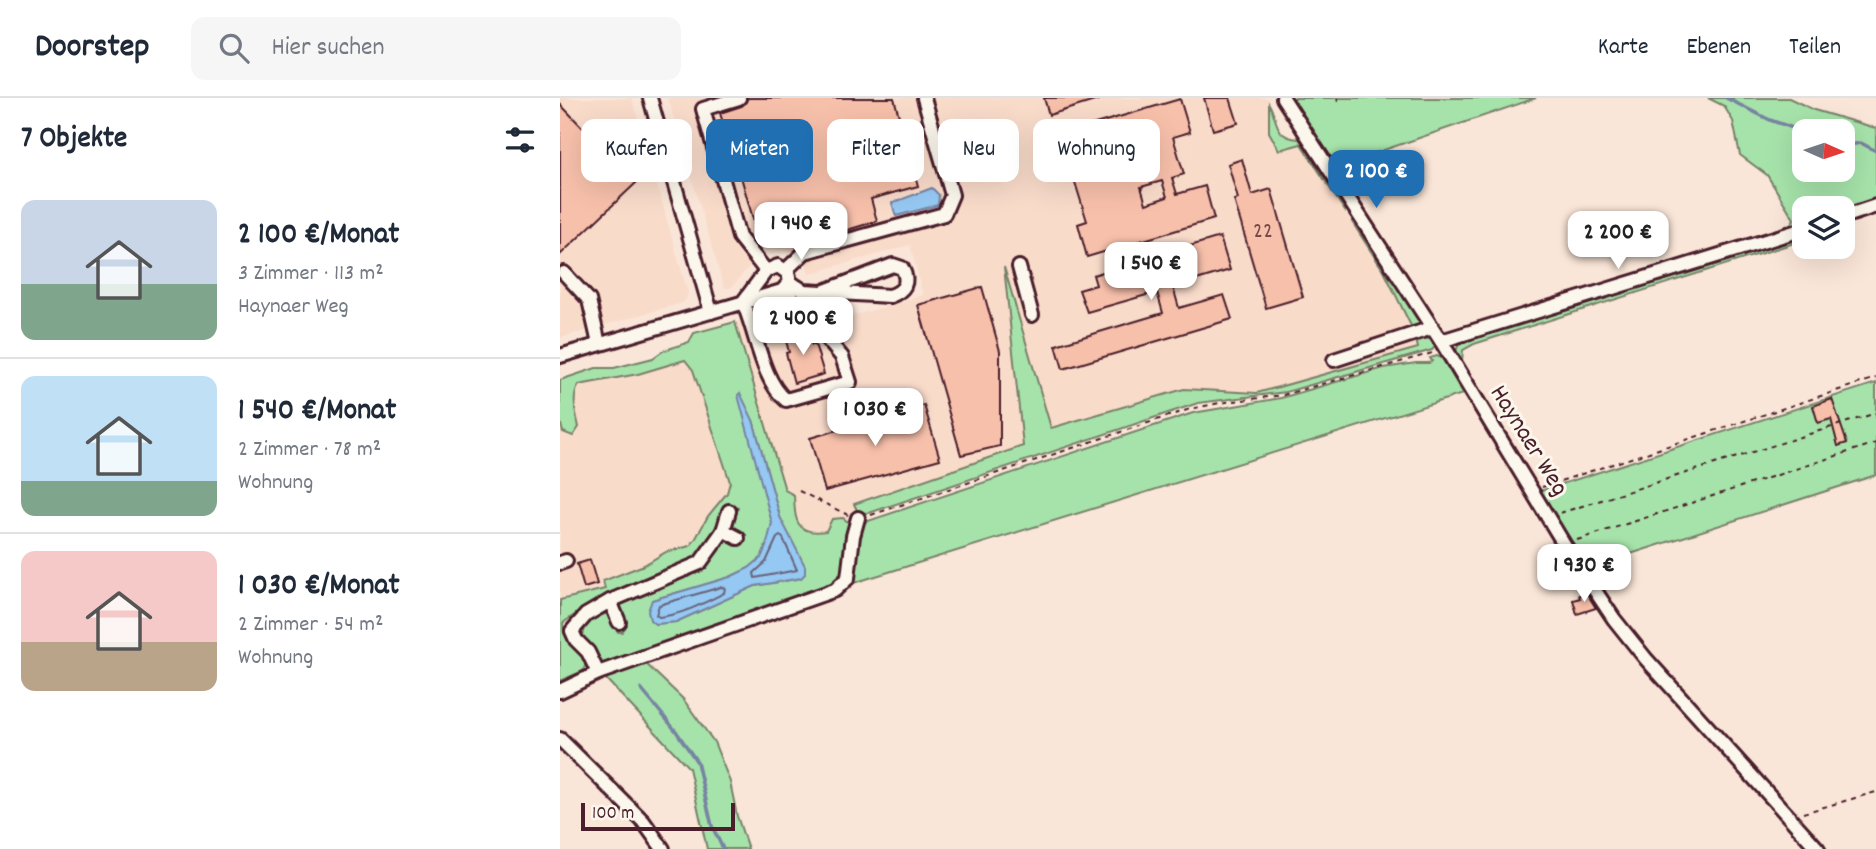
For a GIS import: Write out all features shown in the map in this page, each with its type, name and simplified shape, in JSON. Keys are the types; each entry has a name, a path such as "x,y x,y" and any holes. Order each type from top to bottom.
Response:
{"street":[{"path":"650,98 711,312"},
{"path":"739,98 703,108 739,237 766,271"},
{"path":"560,356 743,302 787,280 805,252 944,214 952,195 924,98"},
{"name":"Haynaer Weg","path":"1283,98 1443,345 1564,544 1628,638 1818,849"},
{"path":"1855,213 1876,206"},
{"path":"1443,345 1792,233"},
{"path":"787,280 804,292 890,296 899,293 907,280 902,268 893,265 822,292"},
{"path":"778,266 842,357 850,382 786,400 777,393 769,375 743,302 766,271 778,266"},
{"path":"1019,267 1032,315"},
{"path":"564,273 589,300 598,344"},
{"path":"1334,360 1432,328"},
{"path":"598,673 588,652 576,640 572,631 586,615 610,601 700,563 723,530 729,511"},
{"path":"560,691 598,673 835,590 848,578 858,518"},
{"path":"723,530 738,538"},
{"path":"610,601 619,622"},
{"path":"560,739 642,821 663,849"}],"path":[{"path":"799,491 839,512 858,518 902,506 1191,409 1283,396 1443,345"},
{"path":"1531,490 1876,378"},
{"path":"1548,517 1876,413"},
{"path":"1564,544 1876,443"},
{"path":"1791,816 1876,792"}],"shaded area":[{"path":"560,98 632,98 638,119 581,119 581,182 656,182 688,293 686,300 560,338"},
{"path":"668,98 1269,98 1269,132 1279,150 1301,144 1385,273 1413,330 1418,348 1257,393 1184,389 1050,428 1005,273 1023,446 854,504 858,512 848,522 843,518 832,519 826,531 808,530 798,524 795,517 795,499 785,490 735,322 789,307 797,310 808,301 818,299 829,311 843,307 846,318 923,295 910,245 809,274 802,249 791,252 773,248 758,255 734,285 724,288 692,179 692,119 674,119"},
{"path":"685,360 693,370 725,466 730,482 727,493 708,516 690,546 666,552 644,565 603,581 605,588 560,600 560,421 563,432 579,427 574,400 576,389 579,385 638,374"}],"green space":[{"path":"1292,98 1536,98 1337,166"},
{"path":"1708,98 1789,98 1814,110 1845,119 1792,119 1792,182 1855,182 1855,122 1876,128 1876,198 1855,205 1855,196 1792,196 1792,216 1767,175 1740,155 1733,121 1724,106"},
{"path":"1269,104 1281,132 1299,139 1347,206 1345,211 1301,144 1279,150 1269,132"},
{"path":"1356,220 1405,294 1411,308 1416,310 1422,320 1413,330 1385,273 1352,222"},
{"path":"1792,239 1792,244 1474,344 1463,350 1462,361 1522,463 1455,354 1458,346 1469,339"},
{"path":"1004,267 1051,428 1184,389 1257,393 1418,348 1416,339 1432,339 1437,345 1432,350 1286,392 1198,403 869,513 858,512 854,504 1023,446"},
{"path":"735,322 785,490 794,495 798,523 802,528 815,532 826,531 832,519 843,518 848,522 850,545 845,569 839,583 603,665 599,663 583,636 591,620 608,613 618,632 622,632 627,625 620,605 622,601 693,573 716,554 724,541 729,540 740,546 743,544 746,535 733,527 738,507 731,505 726,509 700,555 689,563 651,575 596,600 563,623 564,633 587,661 583,671 560,681 560,600 605,589 603,581 644,565 666,552 690,546 708,516 727,493 730,482 693,370 685,360 638,374 579,385 575,400 579,427 573,436 563,432 560,421 560,380 596,368 614,368 653,358 663,351 689,342 694,333","holes":["753,420 780,517 805,570 801,578 755,586 676,622 655,624 652,600 730,577 749,568 761,558 772,523"]},
{"path":"1437,356 1443,359 1463,394 850,584 859,531 865,522 1193,413 1281,398 1384,368 1429,363 1432,361 1430,358"},
{"path":"1876,383 1876,475 1587,568 1540,491"},
{"path":"640,658 683,699 714,742 730,782 748,849 707,849 689,768 606,679 624,665"}],"water":[{"path":"932,188 939,195 938,205 896,216 892,203"},
{"path":"740,393 753,420 780,517 805,566 805,574 801,578 755,586 676,622 655,624 650,620 648,611 652,600 730,577 749,568 761,558 766,547 772,523 738,395"}],"building":[{"path":"748,98 894,98 900,119 827,119 827,182 917,182 918,186 871,199 877,221 814,240 809,218 757,233 743,182 813,182 813,119 722,119 720,113 742,106"},
{"path":"1044,98 1098,98 1098,100 1049,115"},
{"path":"1204,98 1230,98 1238,123 1213,130"},
{"path":"1180,99 1190,132 1173,137 1184,174 1172,178 1177,194 1205,186 1214,219 1087,257 1078,224 1087,221 1075,182 1158,182 1141,187 1146,204 1167,197 1160,182 1160,119 1112,119"},
{"path":"560,104 581,126 581,182 636,183 560,255"},
{"path":"1242,159 1252,195 1271,189 1303,297 1266,308 1234,200 1238,199 1228,164"},
{"path":"1220,237 1230,270 1173,287 1179,308 1224,295 1232,319 1063,369 1056,345 1163,313 1157,292 1087,312 1079,290 1096,285 1093,275"},
{"path":"982,287 1000,351 1000,446 961,455 918,305"},
{"path":"807,330 812,345 815,344 824,374 794,383 785,337"},
{"path":"1832,399 1847,443 1838,446 1831,419 1818,423 1813,406"},
{"path":"924,405 940,459 825,491 810,438"},
{"path":"590,560 597,584 584,588 577,564"},
{"path":"1586,592 1596,608 1577,614 1573,600"}],"waterway":[{"path":"1726,98 1792,128"},
{"path":"1855,144 1861,143 1876,151"},
{"path":"641,689 676,731 697,762 712,826 723,849"}]}
